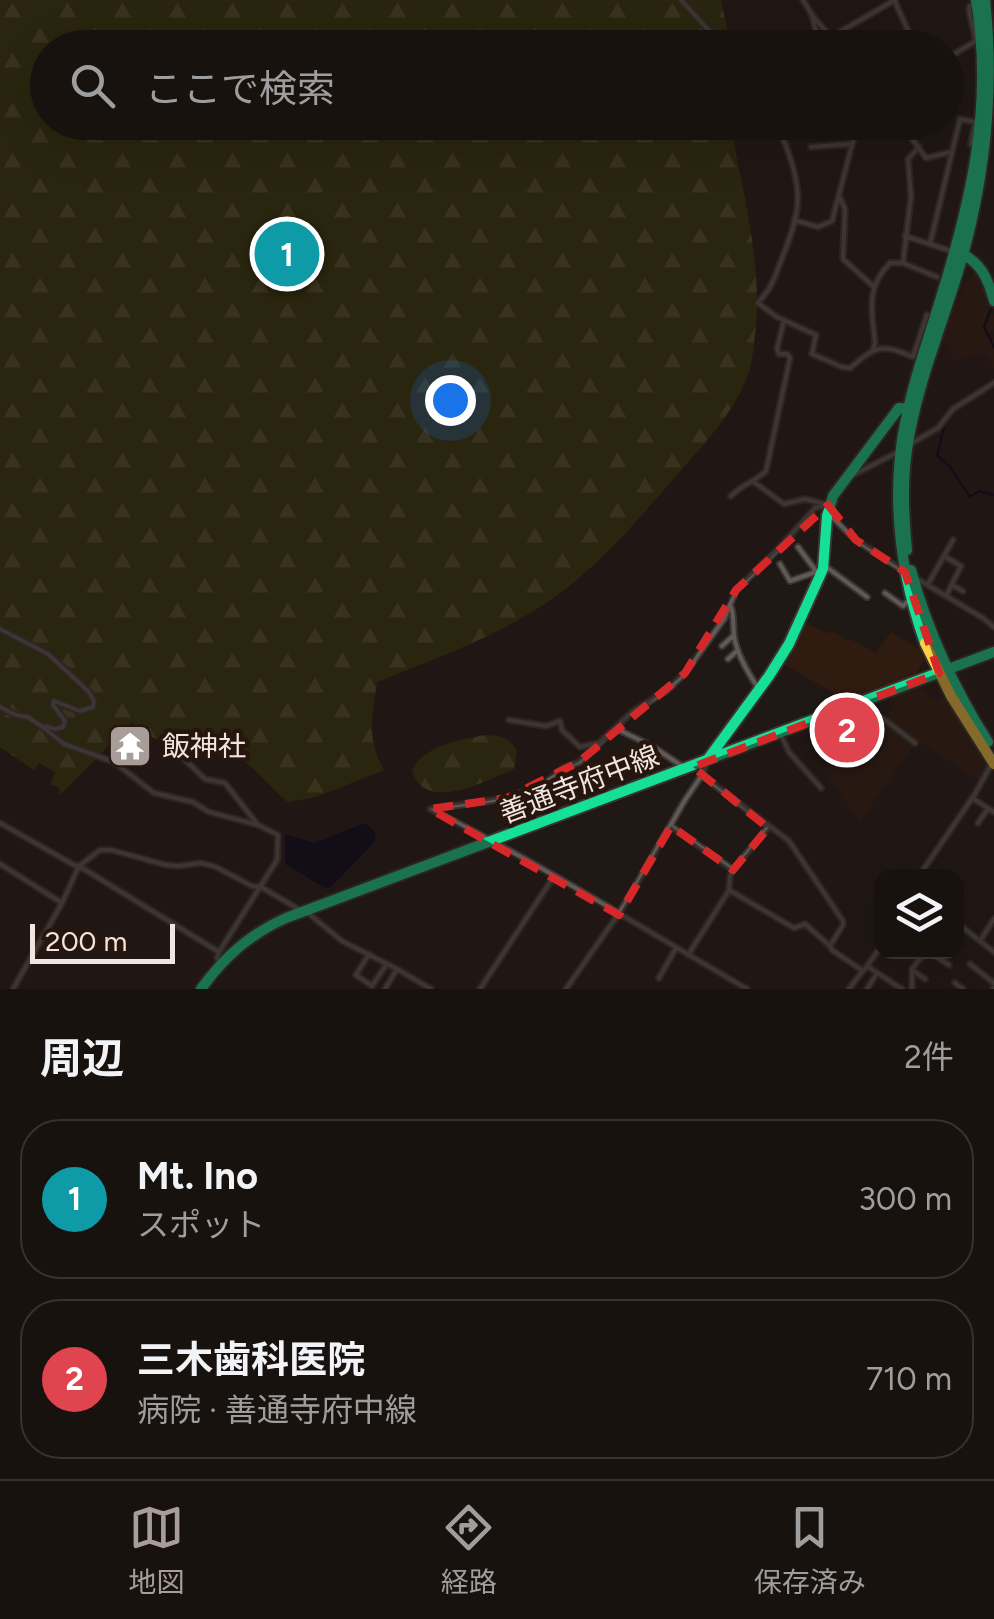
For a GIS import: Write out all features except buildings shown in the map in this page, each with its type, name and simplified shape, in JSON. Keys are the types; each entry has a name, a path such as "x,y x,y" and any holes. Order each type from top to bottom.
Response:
{"main road":[{"path":"942,672 909,574 898,524 897,481 928,337 960,253 993,111 990,41 979,1"},
{"path":"960,253 986,110 990,41"},
{"path":"960,253 982,266 994,300"},
{"path":"708,760 785,650 820,572 828,508 846,477 899,408 912,409"},
{"path":"909,574 911,598 927,647 994,759"},
{"name":"善通寺府中線","path":"200,989 220,958 255,934 304,911 994,652"}],"street":[{"path":"681,0 708,30"},
{"path":"803,0 824,30"},
{"path":"844,30 894,0 908,30"},
{"path":"964,48 976,41 969,10 979,1"},
{"path":"812,15 816,30"},
{"path":"964,120 976,122 971,144 980,145"},
{"path":"782,140 798,192 794,220 769,289 758,303 816,335 812,354 850,368 872,349 873,286 890,263 903,263 936,277"},
{"path":"794,220 812,227 832,221 855,140"},
{"path":"914,140 926,158 953,152"},
{"path":"930,244 956,140"},
{"path":"811,148 854,144"},
{"path":"903,263 911,196 908,159 919,147"},
{"path":"838,196 845,209 843,259 873,286"},
{"path":"906,236 960,253"},
{"path":"872,349 890,348 913,357 928,337 927,315"},
{"path":"730,496 766,471 790,358 777,349 784,320"},
{"path":"846,477 938,428 954,409 994,383"},
{"path":"754,482 784,504 805,498 828,508 856,540 994,628"},
{"path":"747,989 494,840 430,809 518,795 578,762 632,712 667,690 685,673 745,579 815,508 828,508"},
{"path":"928,584 953,544"},
{"path":"798,547 820,572 867,597"},
{"path":"944,556 962,566 946,596"},
{"path":"780,564 790,581 820,572"},
{"path":"952,585 962,590"},
{"path":"884,593 903,606 911,598"},
{"path":"730,606 738,650 758,688"},
{"path":"0,630 48,654 94,701 92,707 80,712 54,701 52,705 65,721 63,727 44,728"},
{"path":"722,646 734,636"},
{"path":"728,659 738,650"},
{"path":"860,703 915,743"},
{"path":"0,706 28,716 64,744 114,762 154,793 192,802 209,812 278,834 278,856 220,958 79,866 0,823"},
{"path":"509,720 546,726 560,721 562,730 580,748 599,742"},
{"path":"616,728 686,768"},
{"path":"780,733 788,752 821,788"},
{"path":"163,755 182,758 205,779 225,784 258,825"},
{"path":"924,869 994,759"},
{"path":"566,989 619,914 708,760"},
{"path":"702,776 789,841 843,921 830,946"},
{"path":"972,798 994,812"},
{"path":"978,823 988,808"},
{"path":"671,826 733,870"},
{"path":"688,955 729,890 733,870 768,828"},
{"path":"13,989 79,866 100,850 166,865 201,863 223,870 304,911 342,941 431,989"},
{"path":"0,864 62,902"},
{"path":"480,989 554,875"},
{"path":"729,890 794,928 806,924 832,950 899,988"},
{"path":"980,940 994,919"},
{"path":"964,928 994,952"},
{"path":"659,978 676,948"},
{"path":"369,954 356,976 372,986 387,964"},
{"path":"850,989 874,956"},
{"path":"912,989 912,970 921,959"},
{"path":"939,959 949,965"},
{"path":"970,964 994,987"},
{"path":"385,989 397,968"},
{"path":"912,970 925,980"},
{"path":"867,989 877,974"},
{"path":"955,984 963,989"}],"highlighted area":[{"path":"828,505 856,540 905,572 939,673 693,767 768,828 733,870 671,826 619,915 430,809 507,798 579,762 685,673 736,590"}],"shaded area":[{"path":"975,272 994,316 994,329 986,333 994,344 994,369 986,353 953,360 942,342 953,308"},
{"path":"802,621 876,653 891,632 920,650 925,659 916,674 851,703 780,662"},
{"path":"916,686 939,702 944,695 988,766 980,781 917,740 860,821 824,772 858,728 840,715 867,705 886,717 895,703 887,697"}],"green space":[{"path":"0,0 721,0 727,30 30,30 30,140 734,140 751,236 757,290 756,327 749,372 726,415 600,559 529,614 377,682 373,737 384,770 316,797 288,802 228,751 154,738 132,722 60,795 59,788 50,784 55,772 39,763 34,770 0,747"},
{"path":"485,735 504,738 514,746 514,769 457,790 429,790 419,783 412,770 425,755 444,745"}],"water":[{"path":"364,823 374,830 373,844 331,887 325,888 285,864 285,834 314,843"}],"waterway":[{"path":"991,309 984,327 994,347"},
{"path":"952,414 945,423 937,455 970,497 979,491 994,495"}],"traffic: fast":[{"path":"925,643 910,594 901,543 899,466 917,373 950,269 976,156 982,79 976,0"},
{"path":"907,550 904,475 912,424 966,244 984,153 989,62 985,0"},
{"path":"961,253 983,273 994,301"},
{"path":"708,759 789,644 823,569 827,516 833,496 899,408 913,409"},
{"path":"911,570 943,659 988,742"},
{"path":"201,989 239,948 286,918 994,652"}],"traffic: slow":[{"path":"925,643 951,696 994,764"}],"place":[{"name":"Mt. Ino","path":"287,254"},
{"name":"三木歯科医院","path":"847,730"},
{"name":"飯神社","path":"130,746"}]}
